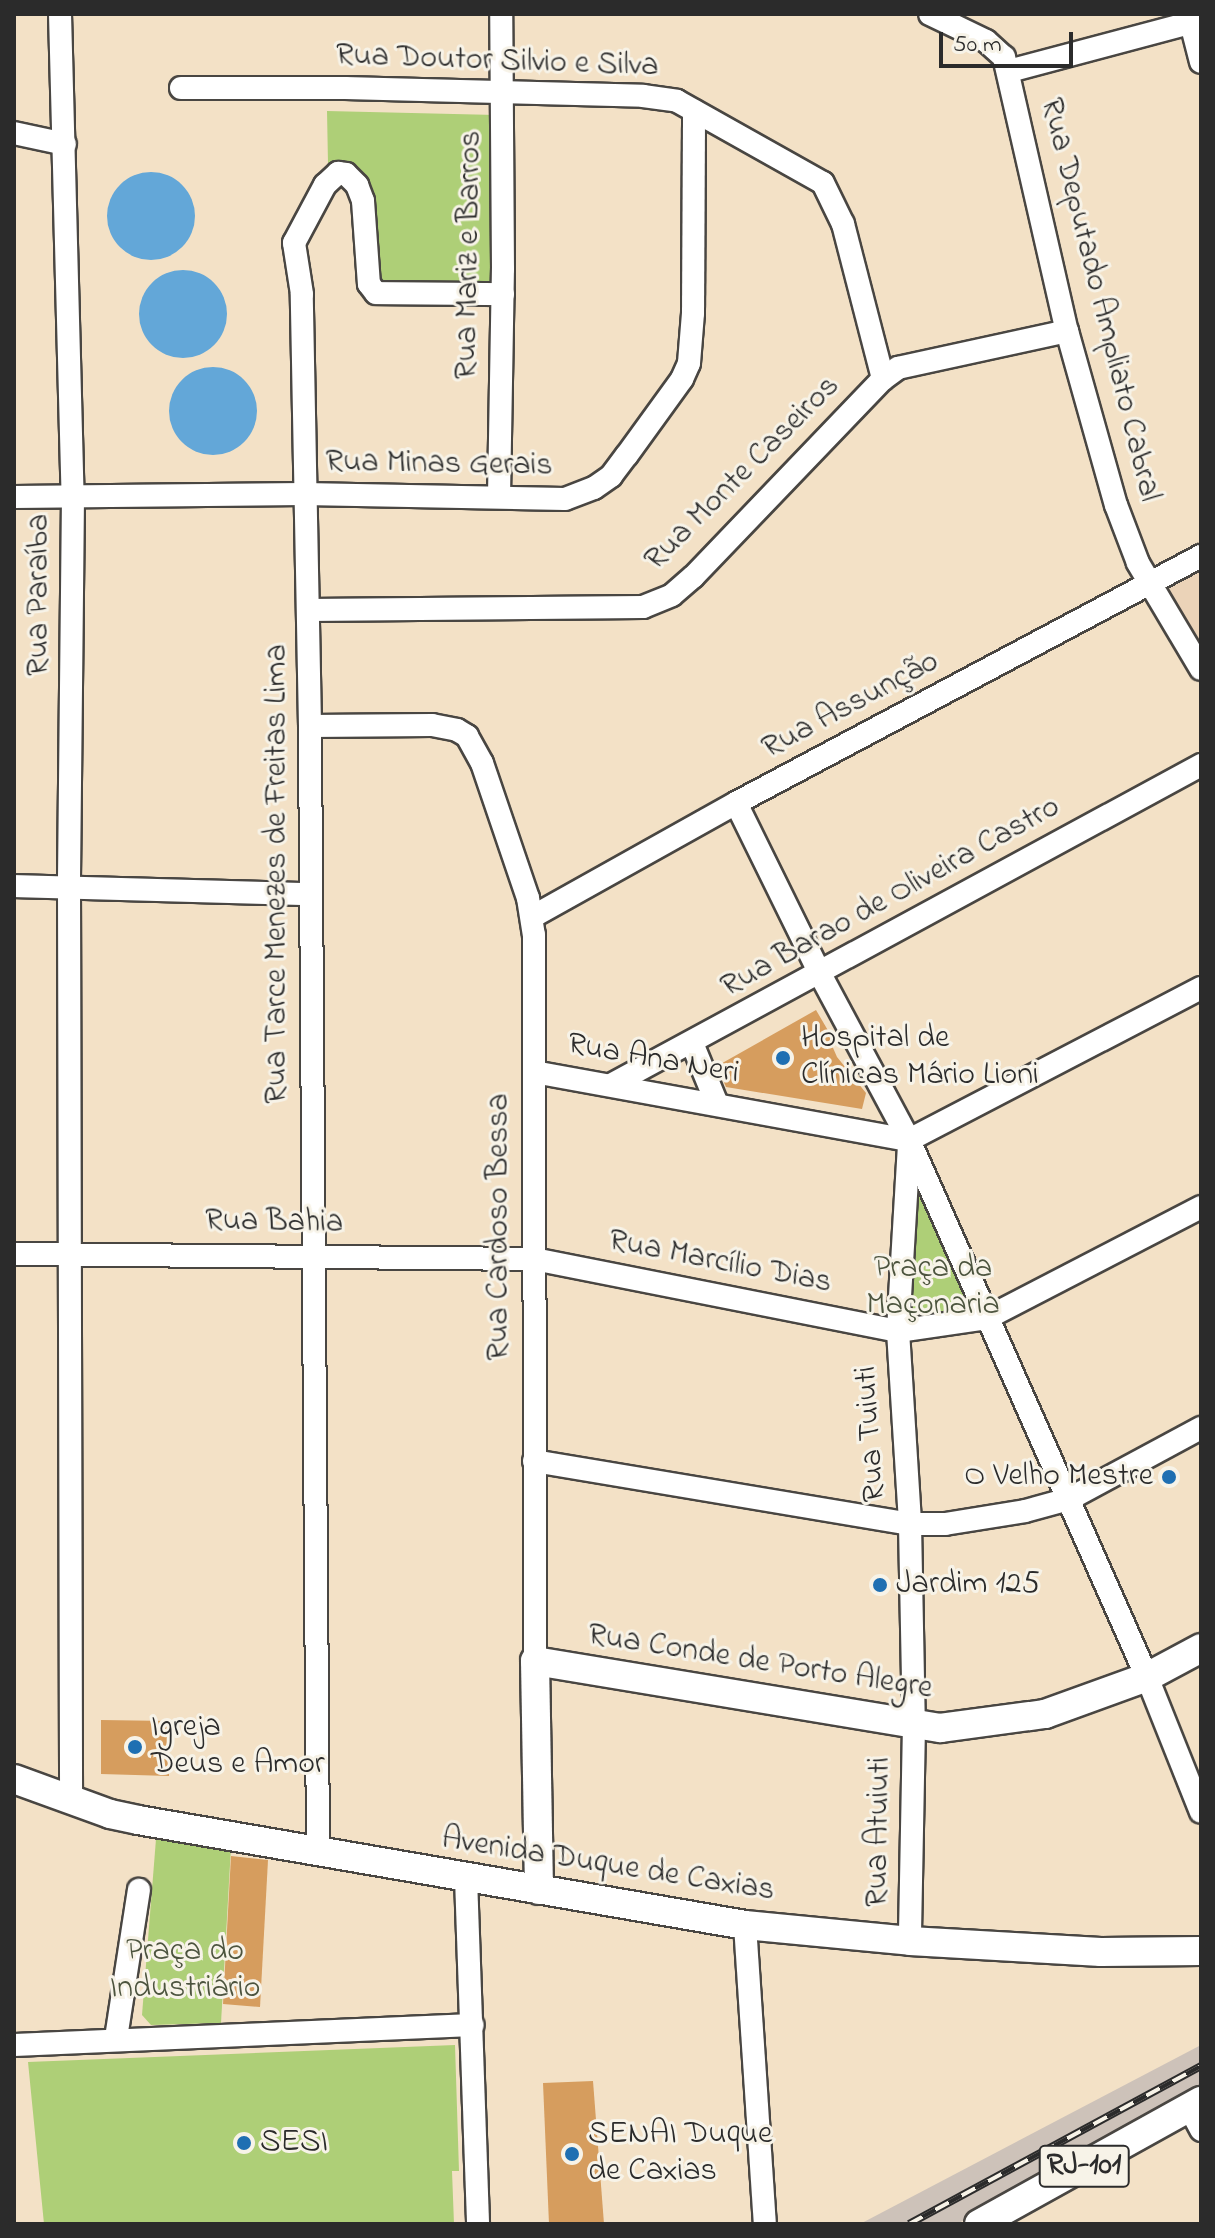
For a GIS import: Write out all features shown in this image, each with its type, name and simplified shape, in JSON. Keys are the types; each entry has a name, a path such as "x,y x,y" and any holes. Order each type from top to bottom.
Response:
{"main road":[{"name":"Rua Conde de Porto Alegre","path":"535,1661 940,1728 1045,1714 1147,1677 1201,1648"},
{"name":"Rua Cardoso Bessa","path":"535,1661 539,1890"},
{"name":"Avenida Duque de Caxias","path":"14,1779 138,1820 745,1925 910,1941 1101,1952 1201,1951"},
{"name":"RJ-101","path":"979,2224 1197,2113"}],"street":[{"name":"Rua Paraíba","path":"60,14 73,497 69,887 71,1800"},
{"name":"Rua Mariz e Barros","path":"499,496 504,92 501,14"},
{"path":"930,14 995,47 1004,57 1009,71 1196,22 1201,62"},
{"name":"Rua Deputado Ampliato Cabral","path":"1009,71 1067,331 1128,542 1201,669"},
{"name":"Rua Doutor Silvio e Silva","path":"181,88 504,92 662,98 694,111 823,183 843,224 883,379"},
{"name":"Rua Minas Gerais","path":"14,497 304,494 565,499 594,488 611,476 682,379 689,363 693,313 694,111"},
{"path":"14,133 65,144"},
{"name":"Rua Tarce Menezes de Freitas Lima","path":"318,1853 310,726 302,294 294,243 331,178 338,173 346,174 361,193 369,284 376,293 503,294"},
{"name":"Rua Monte Caseiros","path":"308,610 627,608 658,601 693,577 883,379 913,363 1067,331"},
{"name":"Rua Assunção","path":"532,917 736,803 1201,556"},
{"name":"Rua Cardoso Bessa","path":"310,726 432,725 447,726 467,736 482,763 532,917 535,1661"},
{"name":"Rua Barao de Oliveira Castro","path":"611,1085 1201,765"},
{"path":"736,803 820,974 909,1140 1147,1677 1201,1812"},
{"path":"14,886 309,894"},
{"path":"909,1140 1201,988"},
{"path":"692,1043 717,1104"},
{"name":"Rua Ana Neri","path":"534,1072 909,1140"},
{"name":"Rua Tuiuti","path":"909,1140 898,1331 910,1524 914,1725"},
{"name":"Rua Marcílio Dias","path":"534,1259 898,1331 987,1318 1201,1207"},
{"name":"Rua Bahia","path":"14,1254 534,1259"},
{"path":"534,1461 910,1524 986,1518 1069,1499 1201,1428"},
{"name":"Rua Atuiuti","path":"910,1941 914,1725"},
{"path":"466,1878 478,2224"},
{"path":"116,2038 139,1890"},
{"path":"745,1925 765,2224"},
{"path":"14,2045 116,2038 473,2025"}],"shaded area":[{"path":"1201,569 1201,649 1166,591"},
{"path":"1201,2045 1201,2090 957,2224 860,2224"}],"green space":[{"path":"327,111 496,115 496,285 377,288 346,167 328,164"},
{"name":"Praça da Maçonaria","path":"903,1144 981,1315 900,1326"},
{"name":"Praça do Industriário","path":"156,1839 231,1847 221,2023 151,2025 142,2015"},
{"name":"SESI","path":"455,2045 459,2171 452,2171 454,2224 44,2224 28,2062"}],"water":[{"path":"142,172 160,172 176,179 188,191 195,207 195,225 188,241 176,253 160,260 142,260 126,253 114,241 107,225 107,207 114,191 126,179"},
{"path":"174,270 192,270 208,277 220,289 227,305 227,323 220,339 208,351 192,358 174,358 158,351 146,339 139,323 139,305 146,289 158,277"},
{"path":"204,367 222,367 238,374 250,386 257,402 257,420 250,436 238,448 222,455 204,455 188,448 176,436 169,420 169,402 176,386 188,374"}],"building":[{"name":"Hospital de Clínicas Mário Lioni","path":"816,1010 833,1039 830,1041 837,1057 866,1093 862,1109 726,1087 717,1066"},
{"name":"Igreja Deus e Amor","path":"101,1720 169,1721 169,1776 101,1774"},
{"path":"231,1856 268,1860 260,2007 223,2004"},
{"name":"SENAI Duque de Caxias","path":"593,2081 604,2224 549,2224 543,2083"}],"railway":[{"path":"909,2224 1201,2066"}],"place":[{"name":"Hospital de Clínicas Mário Lioni","path":"783,1058"},
{"name":"O Velho Mestre","path":"1169,1477"},
{"name":"Jardim 125","path":"880,1585"},
{"name":"Igreja Deus e Amor","path":"135,1747"},
{"name":"SESI","path":"244,2143"},
{"name":"SENAI Duque de Caxias","path":"572,2154"}]}
